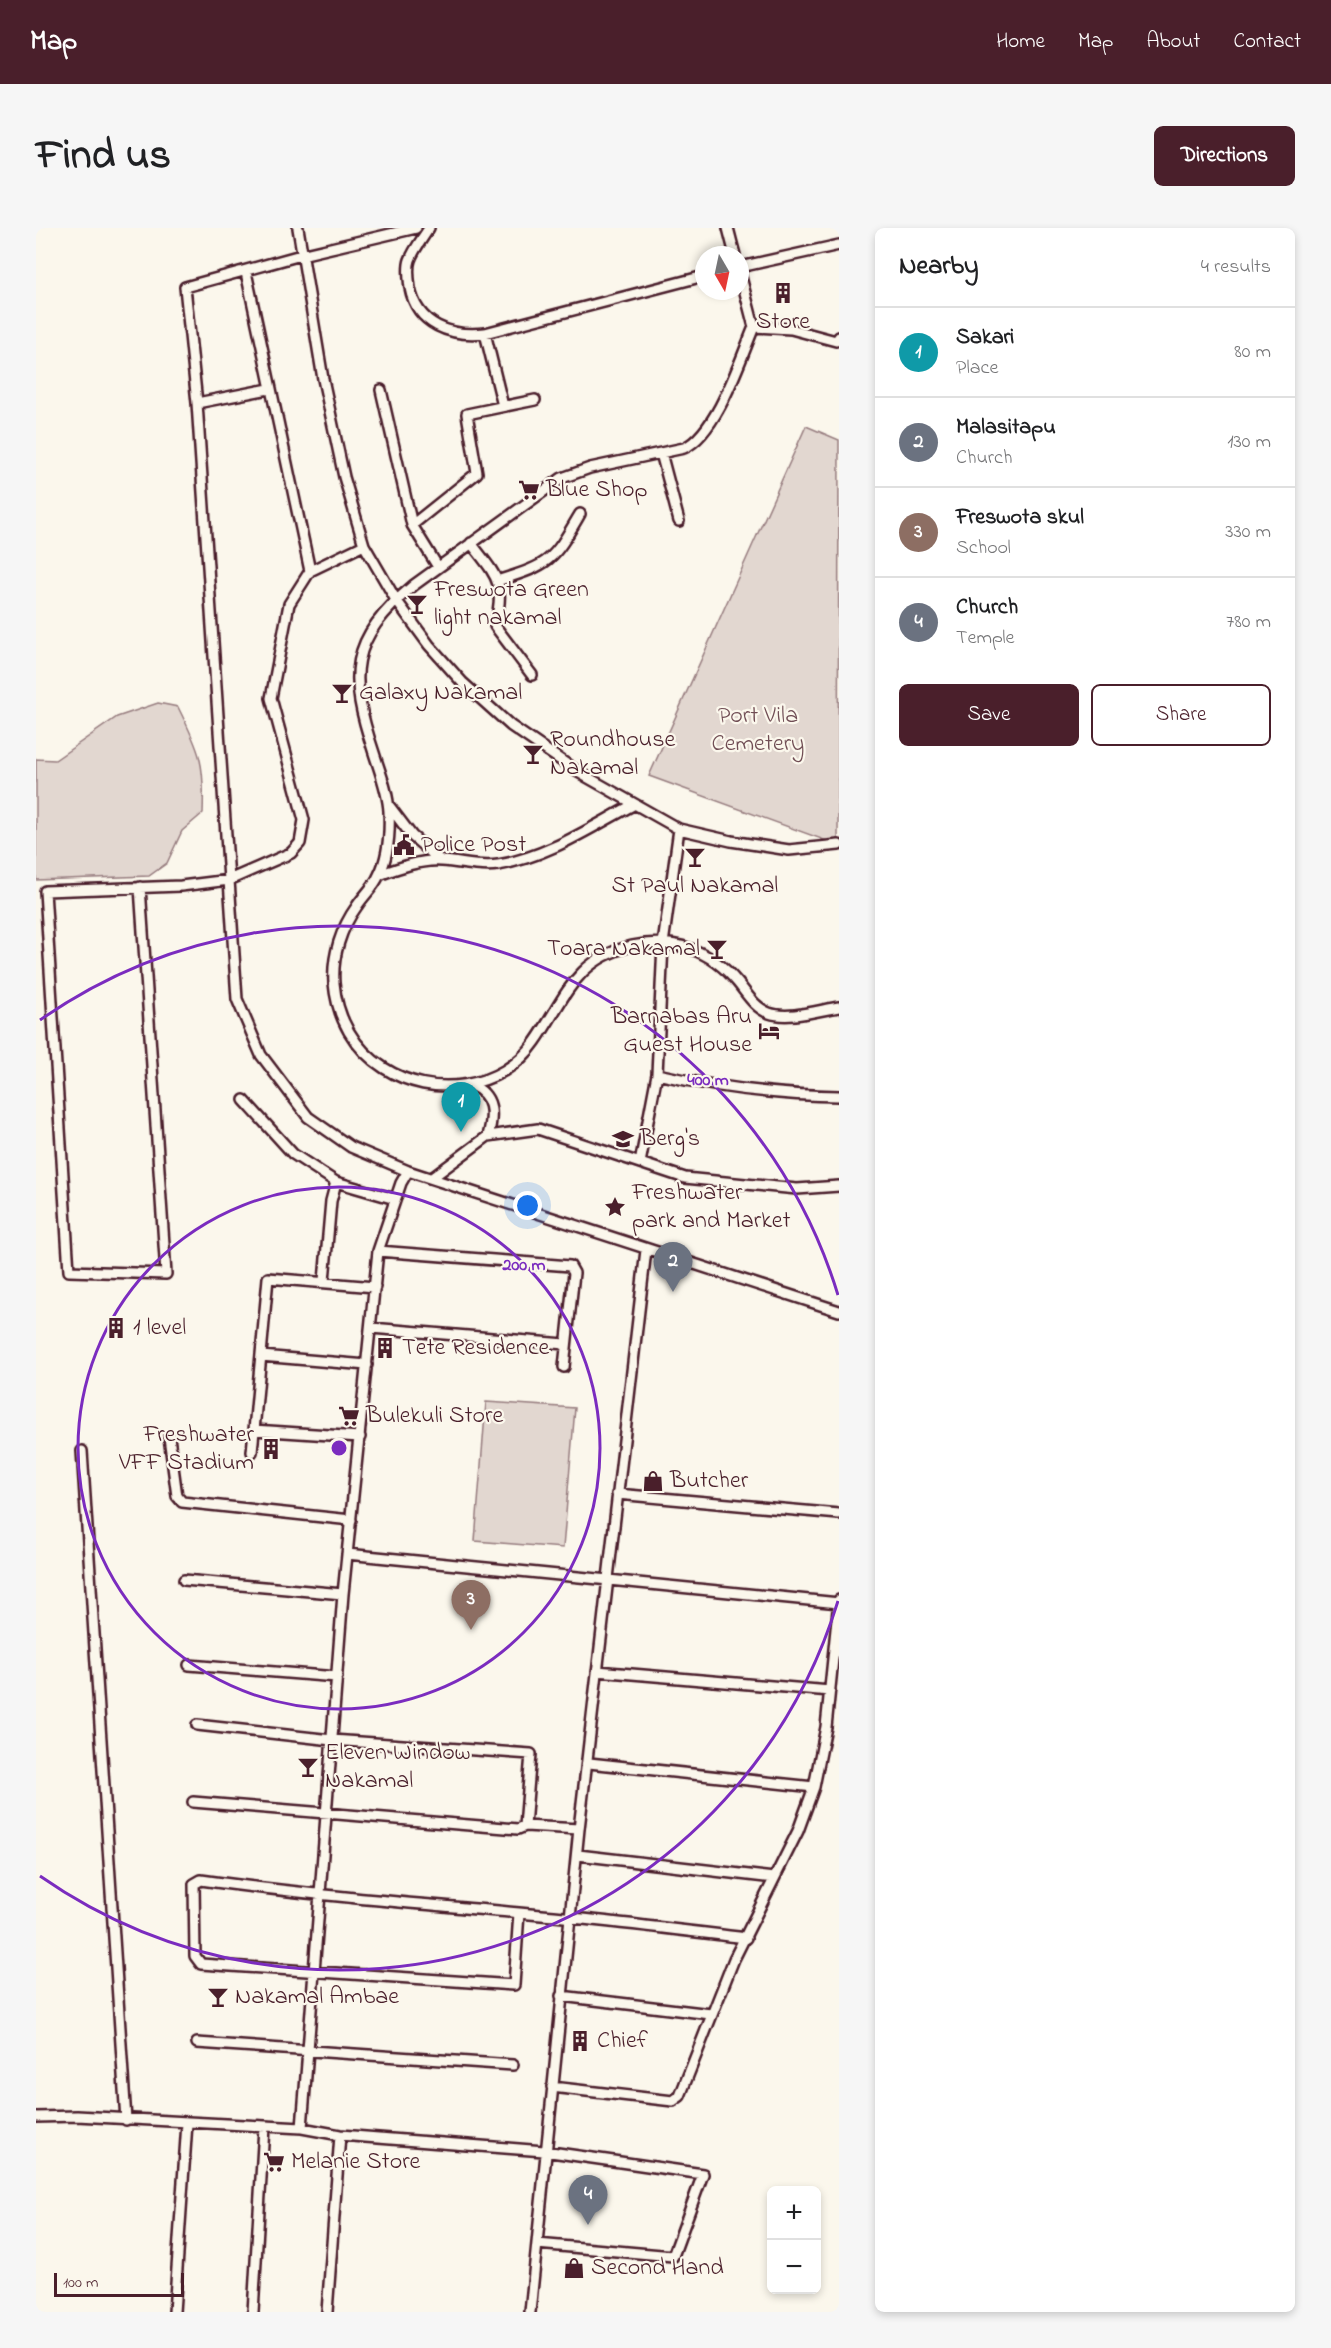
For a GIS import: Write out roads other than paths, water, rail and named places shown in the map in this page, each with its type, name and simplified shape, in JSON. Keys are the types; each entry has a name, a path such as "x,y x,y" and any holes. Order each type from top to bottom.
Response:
{"street":[{"path":"298,228 301,255 344,477 364,545 396,600 429,645 462,682 511,726 578,772 679,829 731,841 789,850 839,845"},
{"path":"416,228 301,255 185,287 197,403 237,999 261,1055 308,1117 351,1147 408,1171 433,1177 646,1250 839,1311"},
{"path":"429,228 410,261 412,296 420,312 447,332 465,335 485,333 695,278"},
{"path":"728,228 733,246"},
{"path":"749,265 839,245"},
{"path":"246,272 310,571"},
{"path":"747,300 754,327 727,390 704,433 691,445 590,468 562,478 396,600 365,640 357,668 359,698 388,805 387,849 379,875 351,915 337,947 333,972 335,993 344,1025 372,1060 404,1079 437,1087 471,1085 511,1065 534,1043 565,990 578,974 592,963 619,949 663,944 688,947 706,954 720,963 752,1001 766,1012 792,1014 839,1007"},
{"path":"754,327 791,329 838,340"},
{"path":"485,333 503,406"},
{"path":"197,403 270,389"},
{"path":"381,390 412,525 438,567"},
{"path":"412,525 477,473 468,414 535,400"},
{"path":"661,453 679,521"},
{"path":"500,580 548,562 557,553 580,514"},
{"path":"471,543 500,580 499,609 495,626 532,675"},
{"path":"140,887 166,1274 69,1271 40,894 140,887 181,886 229,880 291,853 300,843 304,831 304,820 271,698 289,604 310,571 364,545"},
{"path":"388,805 412,836 441,861"},
{"path":"379,875 404,867 441,861 479,866 513,862 552,848 633,805"},
{"path":"640,1163 657,1074 663,944 679,829"},
{"path":"657,1074 715,1087 785,1095 839,1096"},
{"path":"471,1085 482,1089 490,1104 492,1114 488,1136"},
{"path":"244,1100 292,1154 336,1182 395,1199"},
{"path":"433,1177 488,1136 538,1129 685,1178 797,1189 839,1186"},
{"path":"302,2128 343,1594 378,1251 395,1199 408,1171"},
{"path":"324,1281 331,1201 336,1182"},
{"path":"530,2312 544,2151 578,1855 579,1829 589,1763 597,1671 646,1250"},
{"path":"378,1251 570,1266 574,1273 564,1367"},
{"path":"252,1452 268,1278 375,1287"},
{"path":"371,1329 565,1344"},
{"path":"261,1356 367,1365"},
{"path":"254,1430 360,1437"},
{"path":"169,1437 177,1496 182,1502 351,1520"},
{"path":"82,1451 126,2120"},
{"path":"618,1494 839,1514"},
{"path":"347,1554 608,1582 839,1601 830,1691 814,1786 798,1831 711,2014 678,2099 552,2087"},
{"path":"184,1580 343,1594"},
{"path":"189,1665 337,1677"},
{"path":"597,1671 830,1691"},
{"path":"197,1725 332,1740 531,1754 525,1826"},
{"path":"589,1763 814,1786"},
{"path":"193,1802 518,1829 525,1826 579,1829"},
{"path":"578,1855 774,1878"},
{"path":"519,1912 514,1985 196,1962 194,1884 201,1880 320,1896 519,1912 570,1917 746,1938"},
{"path":"561,1996 711,2014"},
{"path":"197,2043 513,2066"},
{"path":"36,2117 302,2128 340,2135 544,2151 703,2174 673,2256 537,2244"},
{"path":"174,2312 187,2123"},
{"path":"253,2312 264,2127"},
{"path":"327,2312 340,2135"}],"place":[{"name":"Store","path":"783,293"},
{"name":"Blue Shop","path":"529,490"},
{"name":"Freswota Green light nakamal","path":"417,604"},
{"name":"Galaxy Nakamal","path":"342,693"},
{"name":"Roundhouse Nakamal","path":"533,754"},
{"name":"Police Post","path":"404,845"},
{"name":"St Paul Nakamal","path":"695,857"},
{"name":"Toara Nakamal","path":"717,949"},
{"name":"Barnabas Aru Guest House","path":"769,1031"},
{"name":"Sakari","path":"461,1132"},
{"name":"Berg's","path":"623,1139"},
{"name":"Freshwater park and Market","path":"615,1207"},
{"name":"Malasitapu","path":"673,1292"},
{"name":"1 level","path":"116,1328"},
{"name":"Tete Residence","path":"385,1348"},
{"name":"Bulekuli Store","path":"349,1416"},
{"name":"Freshwater VFF Stadium","path":"271,1449"},
{"name":"Butcher","path":"653,1481"},
{"name":"Freswota skul","path":"471,1630"},
{"name":"Eleven Window Nakamal","path":"308,1767"},
{"name":"Nakamal Ambae","path":"218,1997"},
{"name":"Chief","path":"580,2041"},
{"name":"Melanie Store","path":"274,2162"},
{"name":"Church","path":"588,2225"},
{"name":"Second Hand","path":"574,2268"}],"park label":[{"name":"Port Vila Cemetery","path":"758,730"}]}
